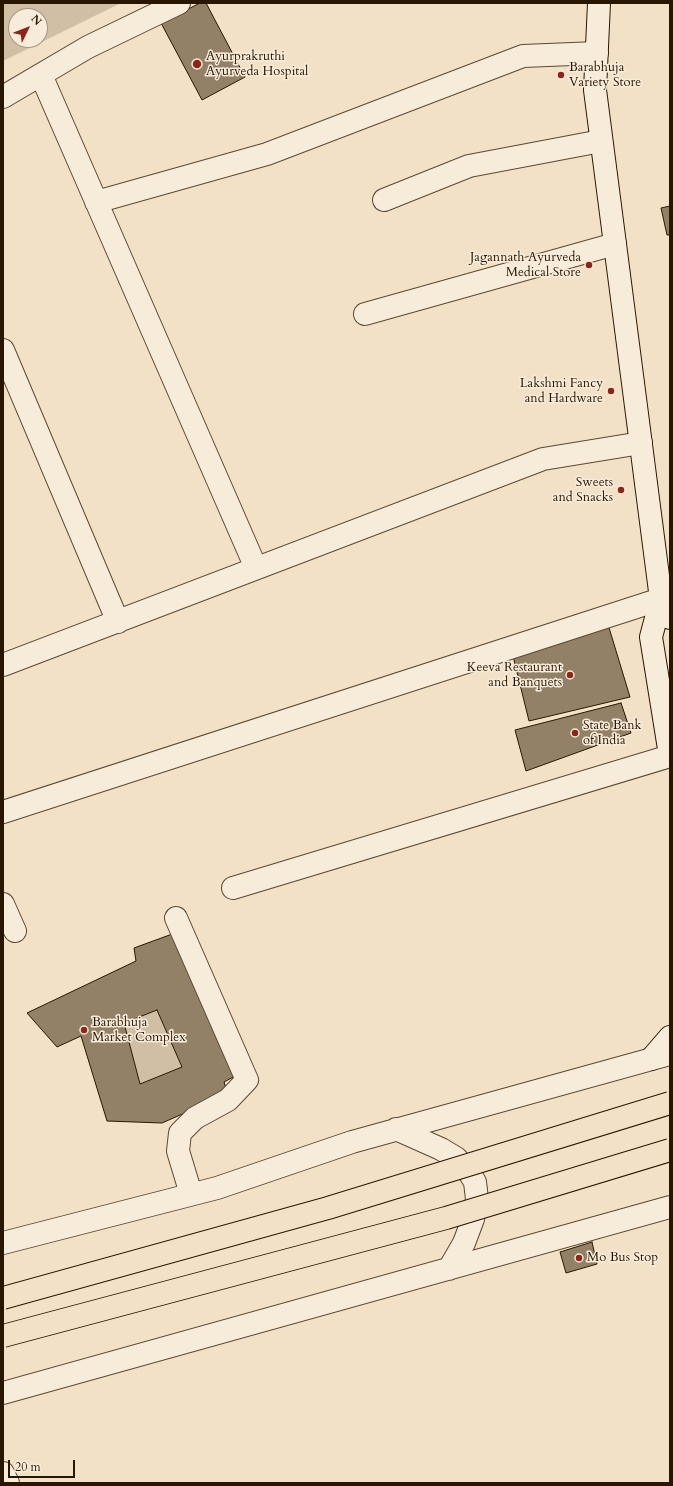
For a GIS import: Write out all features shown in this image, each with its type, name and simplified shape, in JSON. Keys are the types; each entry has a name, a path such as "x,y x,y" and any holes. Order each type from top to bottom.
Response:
{"highway":[{"path":"3,1298 328,1208 670,1103"},
{"path":"3,1336 446,1218 670,1150"}],"street":[{"path":"3,97 88,47 179,3"},
{"path":"233,888 670,756 651,637 665,609 641,442 595,90 599,3"},
{"path":"96,202 267,154 522,56 597,53"},
{"path":"41,75 256,568"},
{"path":"384,200 469,166 601,141"},
{"path":"365,314 615,244"},
{"path":"3,350 118,622"},
{"path":"5,659 118,622 543,459 641,442"},
{"path":"3,812 665,609"},
{"path":"3,904 15,930"},
{"path":"176,918 247,1080 228,1100 195,1118 180,1133 178,1151 191,1194"},
{"path":"3,1243 217,1188 327,1149 661,1057 670,1037"},
{"path":"396,1129 441,1149 456,1158 467,1169 474,1182 477,1199 473,1219 464,1243 449,1269"},
{"path":"3,1393 670,1207"},
{"path":"3,1473 8,1483"}],"shaded area":[{"path":"3,3 121,3 48,39 48,8 8,8 8,48 29,48 3,61"},
{"path":"157,1010 182,1067 140,1084 124,1023"}],"building":[{"path":"200,3 206,3 245,77 202,100 161,23"},
{"path":"670,206 670,235 667,235 661,208"},
{"name":"Keeva Restaurant and Banquets","path":"607,621 630,697 529,721 512,652"},
{"path":"621,703 631,733 526,771 515,730"},
{"name":"Barabhuja Market Complex","path":"175,933 237,1075 224,1082 228,1094 162,1123 107,1121 81,1036 57,1047 27,1013 136,961 134,948","holes":["157,1010 182,1067 140,1084 124,1023"]},
{"name":"Mo Bus Stop","path":"592,1242 597,1264 566,1273 560,1252"}],"place":[{"name":"Ayurprakruthi Ayurveda Hospital","path":"197,64"},
{"name":"Barabhuja Variety Store","path":"561,75"},
{"name":"Jagannath Ayurveda Medical Store","path":"589,265"},
{"name":"Lakshmi Fancy and Hardware","path":"611,391"},
{"name":"Sweets and Snacks","path":"621,490"},
{"name":"Keeva Restaurant and Banquets","path":"570,675"},
{"name":"State Bank of India","path":"575,733"},
{"name":"Barabhuja Market Complex","path":"84,1030"},
{"name":"Mo Bus Stop","path":"579,1258"}]}
